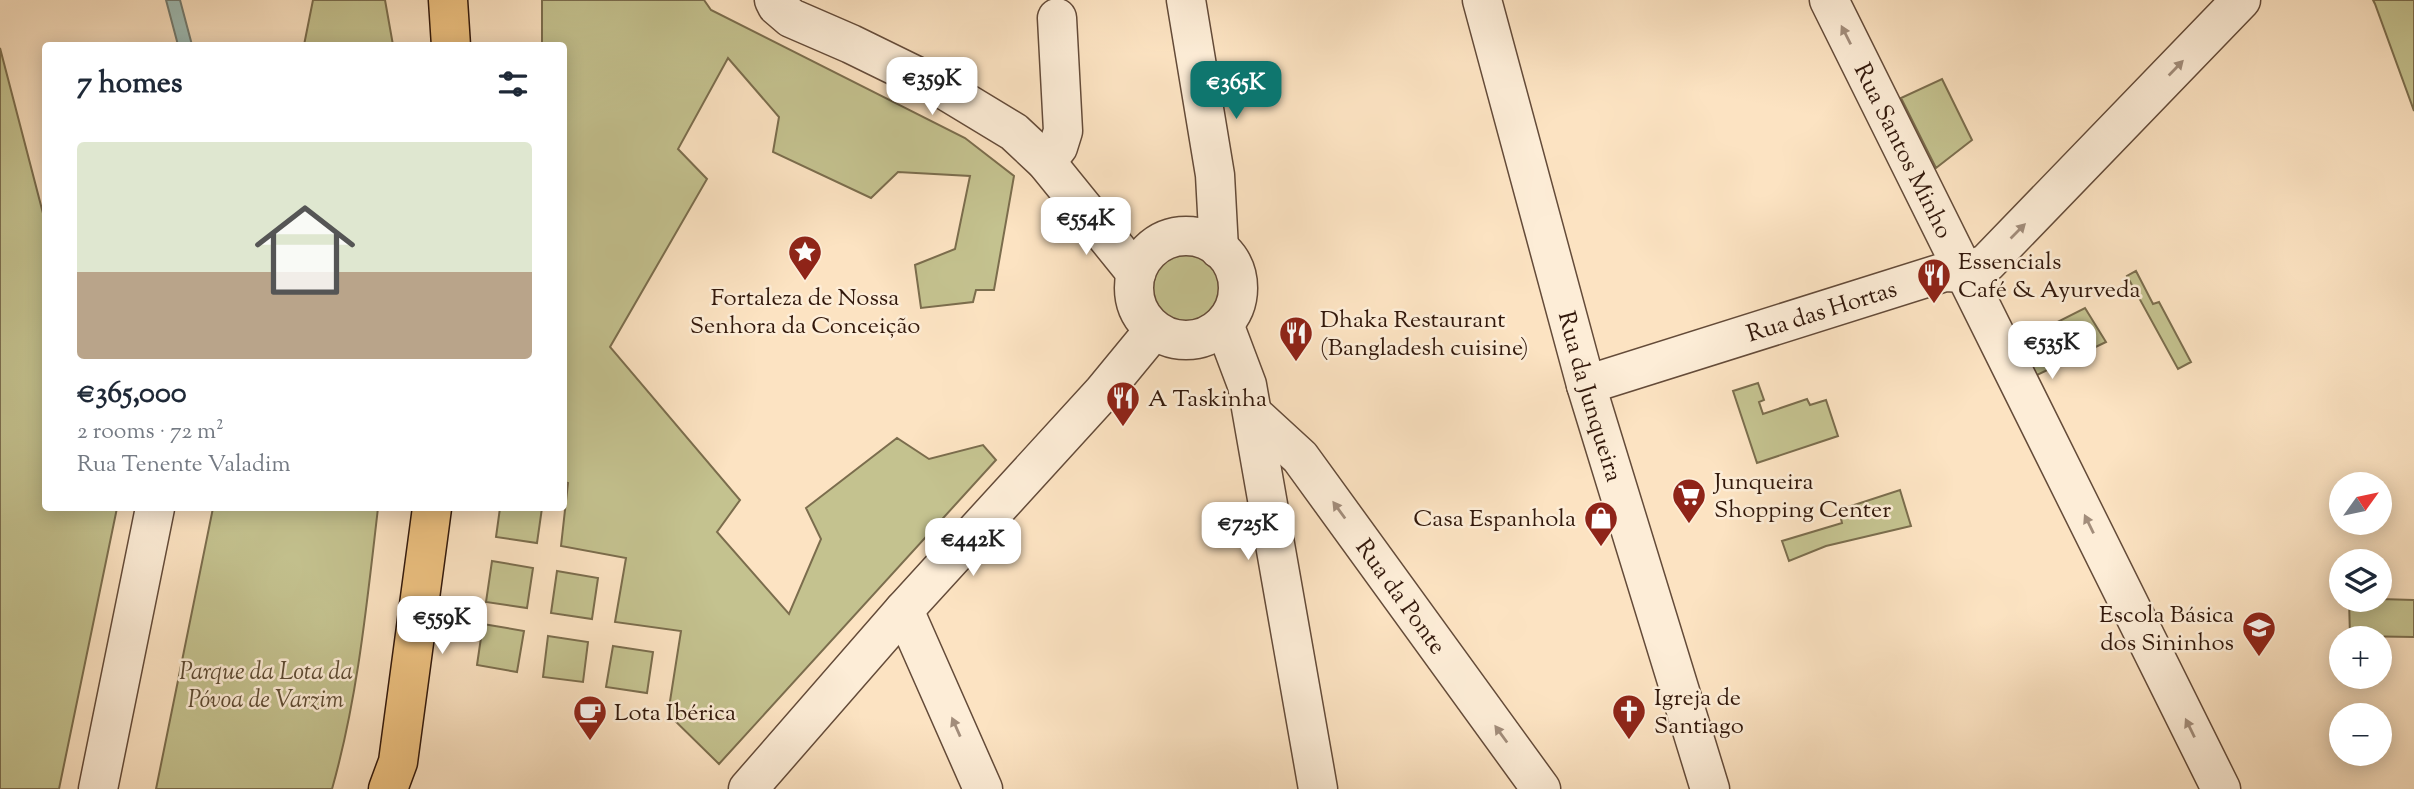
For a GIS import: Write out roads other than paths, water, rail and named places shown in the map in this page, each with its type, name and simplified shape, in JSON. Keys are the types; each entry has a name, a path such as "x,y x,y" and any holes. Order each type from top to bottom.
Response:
{"main road":[{"path":"448,0 451,42"},
{"path":"388,789 398,762 432,511"}],"street":[{"path":"1186,0 1215,175 1219,249"},
{"name":"Rua da Junqueira","path":"1482,0 1586,385 1710,789"},
{"name":"Rua Santos Minho","path":"1829,0 2221,789"},
{"name":"Rua das Hortas","path":"1586,385 1945,272 1965,273 1987,263 2241,0"},
{"path":"783,9 943,89 1014,132 1046,162 1136,273"},
{"path":"1046,162 1058,147 1063,131 1057,18"},
{"path":"1188,236 1204,240 1219,249 1232,265 1237,285 1234,305 1224,324 1203,337 1190,340 1178,340 1154,330 1138,310 1134,285 1143,257 1171,238 1188,236"},
{"path":"1224,324 1247,385 1318,789"},
{"path":"748,789 904,610 1104,392 1154,330"},
{"name":"Rua da Ponte","path":"1252,414 1300,457 1541,789"},
{"path":"98,789 154,511"},
{"path":"904,610 983,789"}],"water":[{"path":"166,0 180,0 191,42 177,42"}],"place":[{"name":"Fortaleza de Nossa Senhora da Conceição","path":"805,282"},
{"name":"Essencials Café & Ayurveda","path":"1934,305"},
{"name":"Dhaka Restaurant (Bangladesh cuisine)","path":"1296,363"},
{"name":"A Taskinha","path":"1123,428"},
{"name":"Junqueira Shopping Center","path":"1689,525"},
{"name":"Casa Espanhola","path":"1601,548"},
{"name":"Escola Básica dos Sininhos","path":"2259,658"},
{"name":"Igreja de Santiago","path":"1629,741"},
{"name":"Lota Ibérica","path":"590,742"}],"park label":[{"name":"Parque da Lota da Póvoa de Varzim","path":"266,685"}]}
